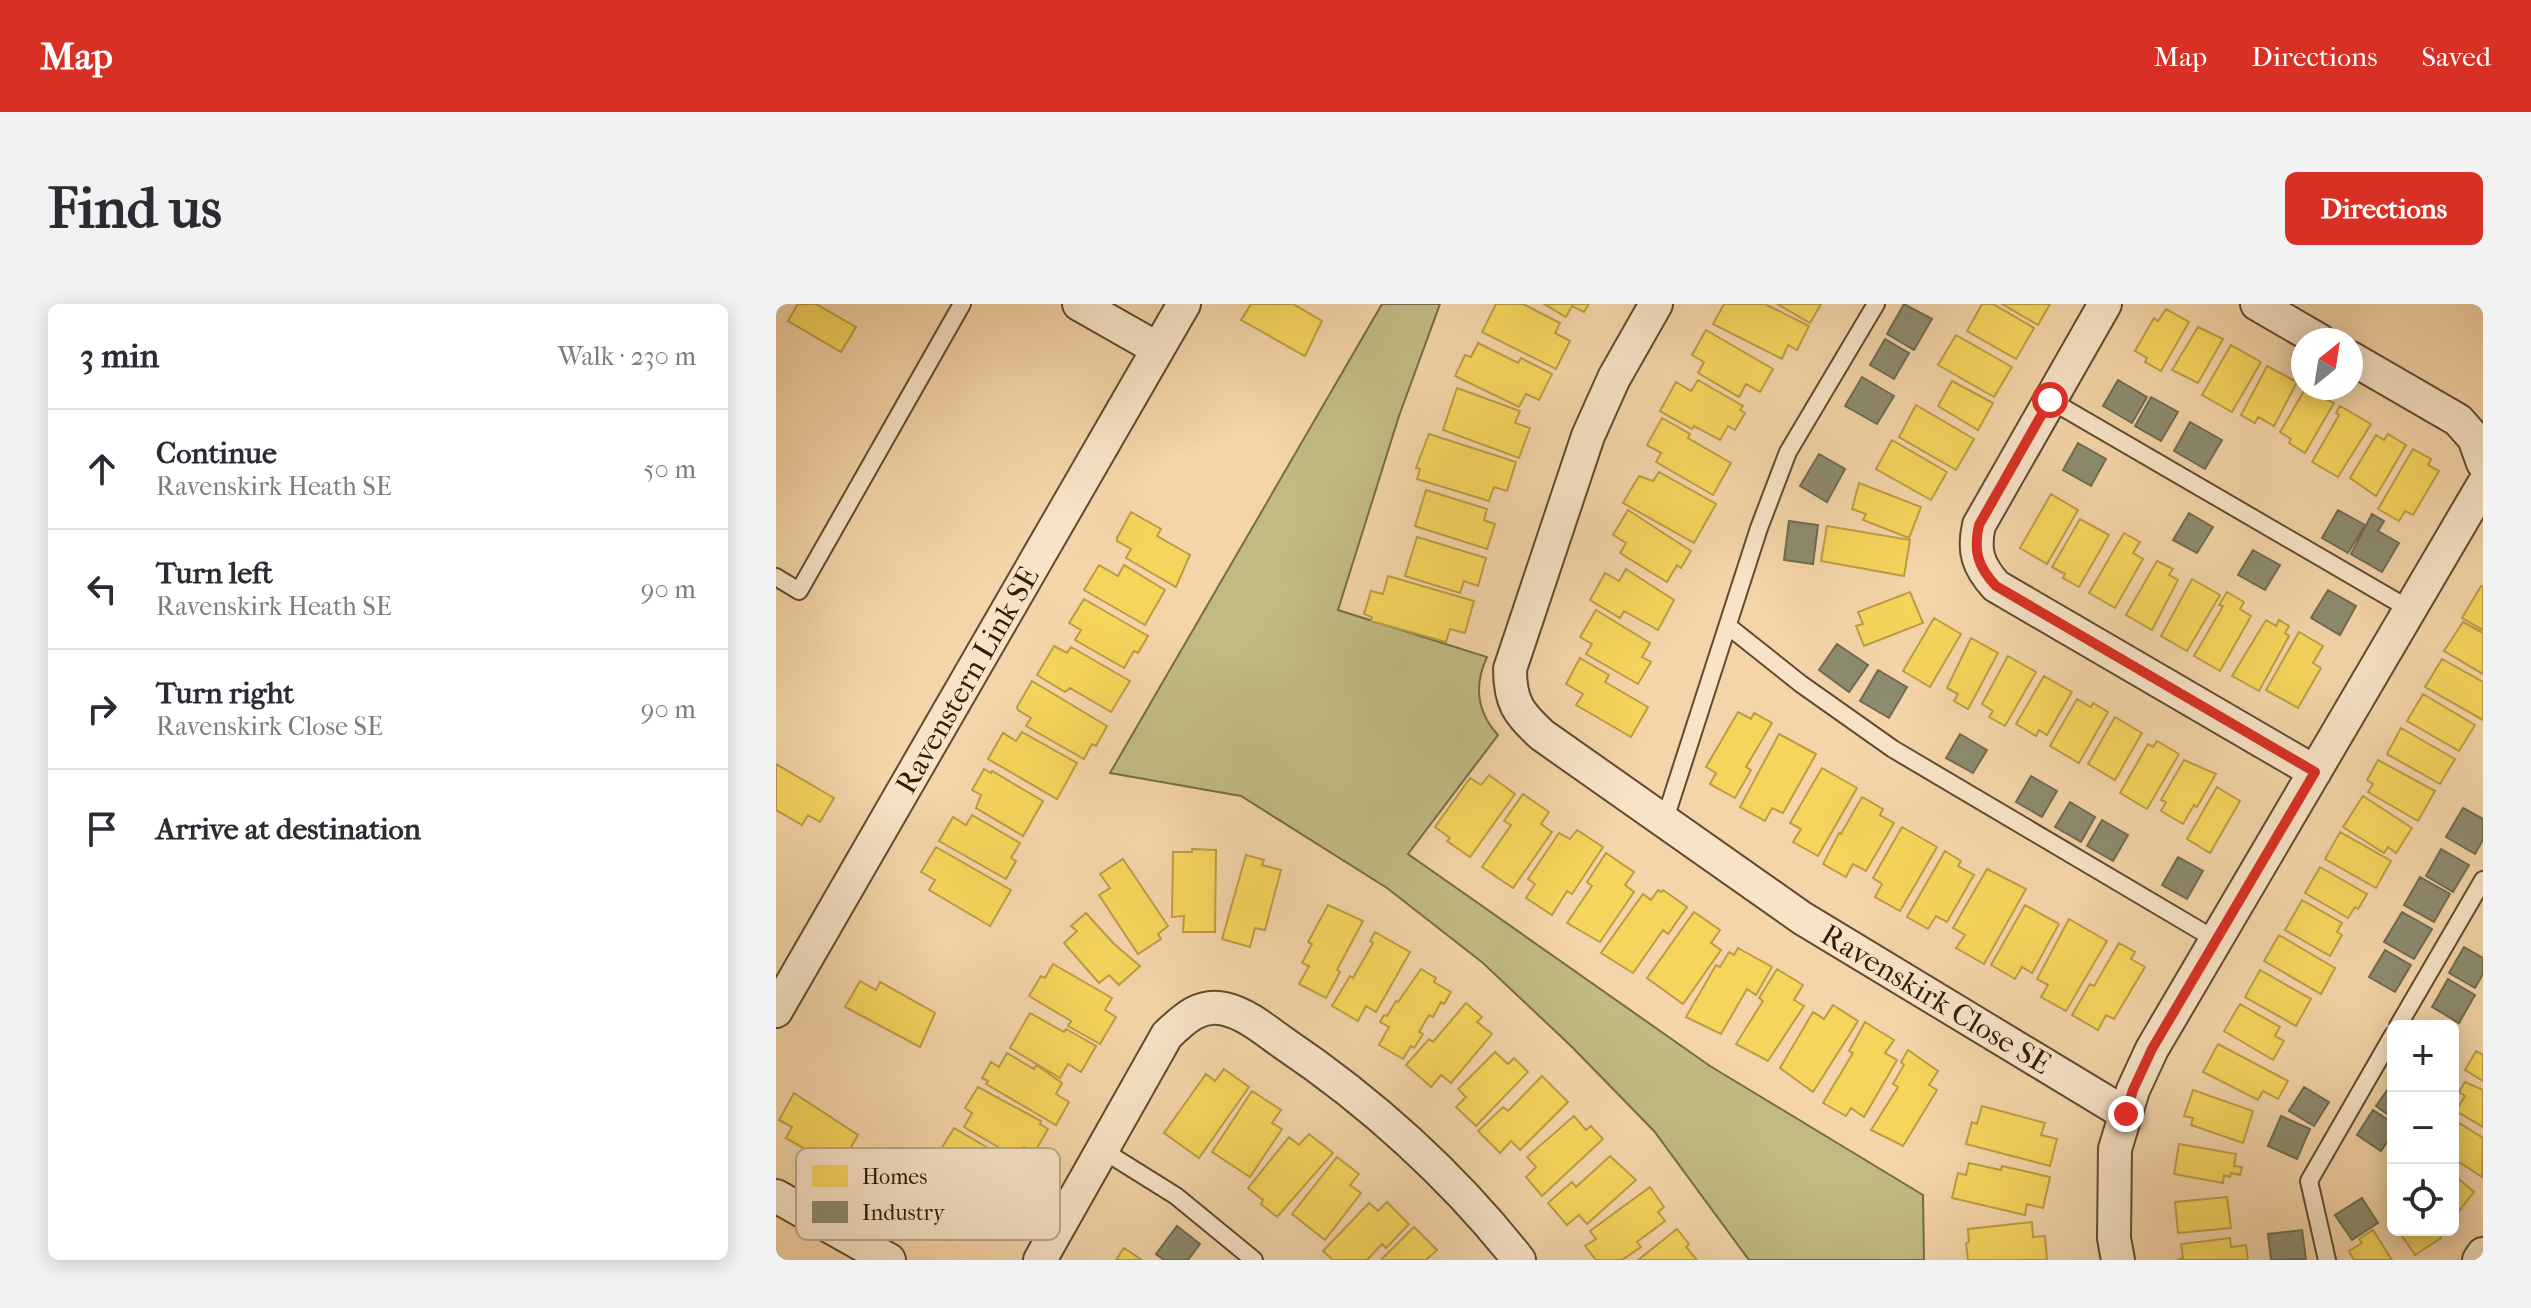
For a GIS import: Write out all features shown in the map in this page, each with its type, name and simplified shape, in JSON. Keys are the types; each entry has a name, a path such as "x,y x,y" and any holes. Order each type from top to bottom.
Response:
{"street":[{"path":"1079,304 1158,349"},
{"name":"Ravenstern Link SE","path":"776,1011 1184,304"},
{"name":"Ravenskirk Close SE","path":"1656,304 1614,378 1588,436 1510,669 1510,691 1516,707 1542,735 1802,918 2126,1114"},
{"path":"2105,304 1979,525 1975,541 1977,560 1984,574 1996,586 2315,772"},
{"path":"2257,304 2298,328"},
{"path":"2363,365 2458,420 2474,438 2483,463"},
{"path":"2118,1260 2114,1238 2115,1149 2133,1090 2152,1049 2483,485"},
{"path":"1060,1226 1167,1035 1186,1016 1202,1008 1223,1008 1244,1016 1302,1055 1400,1134 1489,1222 1519,1260"},
{"path":"776,1196 796,1207"},
{"path":"854,1240 889,1260"},
{"path":"1040,1260 1052,1240"},
{"path":"2479,1260 2483,1254"}],"lane":[{"path":"776,577 799,591 962,304"},
{"path":"1665,819 1759,528 1788,452 1876,304"},
{"path":"2050,400 2411,610"},
{"path":"1728,626 1801,684 1893,749 2216,940"},
{"path":"2401,1020 2483,880"},
{"path":"2327,1260 2309,1181 2387,1045"},
{"path":"1104,1151 1176,1196 1254,1260"}],"shaded area":[{"path":"1382,304 1440,304 1399,416 1338,610 1487,657 1480,678 1479,698 1485,717 1498,735 1408,854 1710,1066 1923,1195 1924,1260 1749,1260 1654,1131 1571,1046 1483,963 1387,888 1241,796 1110,773"}],"building: Homes":[{"path":"798,304 816,304 856,327 841,352 788,321"},
{"path":"1251,304 1293,304 1322,321 1305,356 1241,320"},
{"path":"1496,304 1523,304 1560,323 1555,333 1570,341 1556,369 1482,332"},
{"path":"1544,304 1589,304 1584,312 1572,306 1566,317"},
{"path":"1724,304 1765,304 1809,326 1797,350 1788,345 1782,359 1713,324"},
{"path":"1777,304 1821,304 1810,323"},
{"path":"1982,304 1993,304 2034,328 2016,359 1967,331"},
{"path":"2002,304 2050,304 2038,325"},
{"path":"2166,309 2189,322 2161,371 2145,362 2147,358 2135,351 2154,318 2158,321"},
{"path":"2198,327 2223,339 2198,383 2172,370"},
{"path":"1706,330 1773,369 1760,392 1746,384 1739,397 1698,373 1704,362 1692,355"},
{"path":"1956,335 2012,367 1994,397 1938,365"},
{"path":"1478,343 1518,363 1521,358 1552,374 1539,400 1526,394 1519,407 1455,376 1465,355 1471,357"},
{"path":"2231,345 2261,362 2232,412 2202,395"},
{"path":"2267,366 2291,379 2291,393 2274,426 2258,417 2255,423 2241,415"},
{"path":"1698,380 1743,406 1740,410 1745,413 1735,430 1728,426 1720,440 1660,411 1676,382 1691,391"},
{"path":"1952,381 1993,403 1978,430 1938,406"},
{"path":"1457,388 1520,411 1515,423 1530,428 1519,458 1443,430"},
{"path":"2299,400 2328,400 2334,403 2305,453 2289,443 2291,439 2280,432"},
{"path":"1916,405 1974,439 1956,470 1899,437"},
{"path":"2340,406 2371,424 2338,477 2312,462 2339,415 2336,413"},
{"path":"1662,418 1690,434 1688,438 1731,463 1713,495 1656,462 1661,453 1647,445"},
{"path":"1429,434 1516,462 1507,491 1494,487 1489,501 1417,479 1420,469 1416,468"},
{"path":"2388,434 2406,445 2376,496 2350,478 2376,435 2384,440"},
{"path":"1892,440 1947,472 1931,500 1876,469"},
{"path":"2413,449 2431,459 2428,465 2439,471 2413,515 2405,511 2399,521 2378,509"},
{"path":"1659,472 1716,504 1694,543 1623,503 1639,476 1653,481"},
{"path":"1859,483 1921,507 1909,538 1863,520 1866,514 1852,509"},
{"path":"1426,490 1487,509 1484,520 1495,524 1487,549 1415,526"},
{"path":"2051,494 2078,510 2047,564 2020,548"},
{"path":"1628,510 1691,551 1681,568 1677,565 1667,582 1620,553 1626,543 1613,535"},
{"path":"1131,512 1161,529 1157,536 1190,555 1176,587 1126,558 1131,549 1117,538"},
{"path":"2080,519 2109,535 2079,587 2052,567"},
{"path":"1827,526 1910,540 1904,576 1821,561"},
{"path":"2124,533 2140,542 2133,553 2143,559 2115,608 2089,593"},
{"path":"1417,537 1486,558 1478,586 1464,581 1460,593 1405,576"},
{"path":"2157,561 2173,569 2169,575 2178,580 2152,630 2126,615"},
{"path":"1099,565 1118,576 1124,565 1165,590 1145,625 1084,590"},
{"path":"1626,569 1674,600 1658,630 1624,611 1620,618 1590,600 1605,573 1619,581"},
{"path":"1388,576 1474,601 1465,633 1450,629 1446,642 1371,621 1372,617 1364,614 1371,591 1383,594"},
{"path":"2192,579 2220,595 2187,651 2161,636"},
{"path":"2483,587 2483,630 2462,618"},
{"path":"1910,592 1923,623 1864,646 1856,626 1863,624 1858,612"},
{"path":"2227,592 2244,602 2240,609 2251,616 2220,671 2194,656 2223,606 2219,605"},
{"path":"1084,599 1148,636 1124,668 1075,640 1081,630 1069,623"},
{"path":"1596,610 1650,643 1642,657 1651,662 1638,684 1586,654 1592,644 1580,637"},
{"path":"1934,618 1961,634 1930,687 1903,671"},
{"path":"2266,620 2276,626 2279,620 2289,626 2285,633 2289,636 2259,691 2232,676"},
{"path":"2463,622 2483,633 2483,674 2444,651"},
{"path":"2299,632 2323,646 2313,663 2321,668 2298,708 2266,690"},
{"path":"1971,638 1998,653 1968,709 1954,701 1958,694 1947,688"},
{"path":"1054,646 1067,653 1071,647 1130,681 1111,712 1070,688 1065,692 1037,675"},
{"path":"2008,656 2036,672 2005,726 1989,717 1993,711 1982,704"},
{"path":"1580,658 1609,675 1605,682 1648,707 1631,737 1576,705 1583,694 1566,684"},
{"path":"2442,659 2483,682 2483,720 2425,687"},
{"path":"2044,676 2072,692 2047,735 2039,730 2036,736 2016,724"},
{"path":"1032,681 1107,726 1096,746 1092,744 1084,759 1026,726 1031,718 1017,707"},
{"path":"2423,694 2475,725 2459,751 2407,721"},
{"path":"2077,699 2091,707 2093,703 2108,712 2079,763 2050,746"},
{"path":"1738,712 1751,719 1754,713 1772,723 1746,767 1751,770 1735,798 1710,784 1716,773 1706,767"},
{"path":"2115,717 2142,733 2115,780 2088,764"},
{"path":"2401,728 2455,759 2440,784 2387,754"},
{"path":"1022,732 1077,763 1057,799 988,759 1003,733 1016,741"},
{"path":"1779,734 1816,754 1783,813 1772,808 1765,821 1740,807"},
{"path":"2157,741 2179,754 2147,809 2120,793 2148,744 2153,747"},
{"path":"2184,760 2216,774 2183,824 2161,811 2166,802 2161,800"},
{"path":"2378,760 2435,791 2418,821 2368,792 2373,784 2367,780"},
{"path":"776,764 834,798 820,822 808,815 802,825 776,810"},
{"path":"1822,768 1857,788 1818,856 1793,842 1801,829 1790,823"},
{"path":"984,769 1043,801 1023,836 976,808 981,795 972,790"},
{"path":"1489,775 1515,794 1470,857 1447,841 1450,838 1435,827 1470,778 1481,785"},
{"path":"2217,787 2240,801 2210,853 2187,839"},
{"path":"1523,794 1549,812 1541,824 1552,832 1513,888 1482,867 1511,825 1504,821"},
{"path":"2363,796 2412,828 2396,853 2388,847 2384,853 2343,827"},
{"path":"1862,797 1883,809 1880,815 1894,823 1866,871 1853,864 1846,877 1823,864"},
{"path":"972,815 1020,843 1011,858 1016,861 1006,879 939,841 953,817 966,825"},
{"path":"1902,827 1937,847 1900,911 1875,897 1882,884 1873,878"},
{"path":"1577,830 1603,847 1572,894 1567,891 1552,915 1526,898 1535,884 1528,879 1559,833 1570,839"},
{"path":"2340,832 2391,861 2376,888 2325,859"},
{"path":"936,847 1011,890 990,926 929,890 935,880 921,872"},
{"path":"1192,849 1216,850 1215,932 1183,932 1184,916 1172,917 1173,852 1192,852"},
{"path":"1945,851 1961,861 1958,866 1974,875 1947,922 1936,916 1928,929 1907,917"},
{"path":"1606,853 1634,872 1625,885 1634,892 1600,942 1567,923 1592,886 1587,882"},
{"path":"1246,855 1264,860 1262,865 1281,870 1265,930 1255,928 1250,947 1222,939"},
{"path":"1123,859 1168,926 1158,934 1161,939 1138,954 1099,895 1110,888 1100,874"},
{"path":"2320,867 2367,894 2348,918 2305,893"},
{"path":"1987,869 2026,889 1984,964 1956,948 1965,935 1953,928"},
{"path":"1658,890 1663,890 1687,907 1668,934 1663,930 1633,973 1601,953 1643,894 1651,900"},
{"path":"2302,900 2342,923 2337,932 2342,935 2330,956 2285,930"},
{"path":"1328,905 1363,921 1326,998 1299,984 1309,966 1302,963 1312,944 1308,942"},
{"path":"2025,905 2059,924 2032,973 2022,967 2015,979 1991,965"},
{"path":"1694,912 1720,930 1711,943 1721,950 1683,1004 1647,978"},
{"path":"1086,913 1114,944 1140,966 1119,985 1109,975 1099,983 1064,943 1077,931 1071,926"},
{"path":"2069,919 2107,941 2066,1011 2041,997 2048,985 2037,979"},
{"path":"1375,932 1410,952 1376,1012 1366,1006 1358,1021 1332,1006 1350,976 1353,978 1373,943 1370,941"},
{"path":"2279,935 2335,968 2321,994 2264,961"},
{"path":"2119,943 2135,952 2131,959 2145,967 2114,1019 2106,1015 2098,1030 2072,1015 2090,984 2094,986"},
{"path":"1738,948 1772,967 1756,995 1747,989 1721,1034 1686,1017 1716,965 1720,967 1729,952 1734,955"},
{"path":"1053,964 1112,998 1105,1010 1116,1017 1100,1044 1068,1026 1071,1021 1029,996"},
{"path":"1421,969 1436,978 1434,982 1451,992 1433,1017 1429,1015 1419,1032 1423,1034 1403,1059 1379,1045 1389,1027 1380,1022"},
{"path":"1777,969 1803,985 1794,1000 1804,1006 1768,1061 1736,1044 1763,1001 1759,998"},
{"path":"2260,970 2311,999 2296,1026 2245,997"},
{"path":"860,981 876,990 880,982 935,1013 920,1047 845,1007"},
{"path":"1466,1003 1482,1017 1477,1022 1492,1034 1451,1083 1441,1075 1431,1087 1406,1065 1429,1039 1433,1042"},
{"path":"2240,1004 2280,1027 2275,1036 2284,1041 2273,1060 2224,1031"},
{"path":"1833,1005 1858,1021 1813,1092 1780,1068 1813,1012 1824,1019"},
{"path":"1030,1013 1096,1046 1081,1072 1068,1064 1060,1078 1010,1048"},
{"path":"1865,1022 1894,1040 1885,1053 1897,1060 1864,1117 1851,1108 1846,1116 1823,1103 1853,1053 1849,1051"},
{"path":"2218,1044 2288,1081 2278,1099 2263,1091 2258,1100 2203,1072"},
{"path":"1908,1050 1938,1071 1929,1085 1937,1090 1903,1146 1871,1130 1898,1087 1893,1084"},
{"path":"2476,1051 2483,1055 2483,1081 2465,1070"},
{"path":"1495,1052 1508,1064 1514,1058 1528,1072 1476,1126 1456,1107 1466,1097 1458,1089"},
{"path":"1007,1053 1034,1069 1036,1065 1062,1083 1056,1094 1069,1102 1056,1125 986,1084 988,1081 982,1078 991,1062 999,1067"},
{"path":"1224,1069 1249,1087 1199,1158 1164,1133 1206,1074 1215,1081"},
{"path":"1542,1076 1568,1102 1520,1150 1511,1141 1500,1153 1478,1131 1503,1107 1508,1111"},
{"path":"2465,1082 2483,1090 2483,1127 2459,1113 2465,1096 2459,1092"},
{"path":"978,1087 1041,1121 1040,1124 1048,1129 1037,1148 1000,1148 964,1127 972,1113 965,1108"},
{"path":"2193,1090 2253,1111 2243,1143 2191,1125 2193,1118 2184,1116"},
{"path":"1252,1091 1281,1110 1272,1123 1282,1129 1250,1177 1212,1152"},
{"path":"794,1093 858,1135 850,1148 804,1148 786,1138 792,1127 779,1120"},
{"path":"1982,1106 2045,1123 2041,1135 2057,1139 2050,1166 1966,1144 1972,1122 1977,1124"},
{"path":"1574,1116 1586,1130 1591,1126 1603,1139 1542,1196 1526,1177 1536,1167 1527,1157"},
{"path":"2459,1123 2483,1138 2482,1177 2459,1162"},
{"path":"954,1128 988,1148 942,1148"},
{"path":"1309,1134 1333,1153 1277,1217 1248,1188 1289,1137 1299,1145"},
{"path":"2179,1144 2236,1154 2234,1166 2242,1167 2240,1175 2224,1175 2223,1183 2174,1174"},
{"path":"1610,1156 1636,1180 1587,1224 1579,1215 1567,1225 1548,1203 1572,1182 1576,1187"},
{"path":"1337,1157 1359,1174 1350,1185 1361,1193 1325,1240 1292,1214"},
{"path":"1969,1163 2001,1170 2002,1166 2050,1177 2043,1208 2027,1204 2025,1215 1952,1198 1958,1173 1966,1175"},
{"path":"2459,1179 2474,1192 2459,1211"},
{"path":"1650,1187 1664,1207 1658,1212 1665,1221 1637,1242 1641,1247 1622,1260 1596,1260 1585,1246 1596,1239 1590,1231"},
{"path":"2227,1197 2231,1228 2178,1233 2175,1202"},
{"path":"1387,1202 1409,1224 1386,1248 1382,1244 1367,1260 1333,1260 1323,1251 1369,1203 1378,1211"},
{"path":"2032,1222 2033,1237 2045,1236 2047,1260 1968,1260 1968,1229"},
{"path":"1414,1227 1437,1250 1426,1260 1381,1260"},
{"path":"1677,1229 1697,1260 1638,1260"},
{"path":"2373,1230 2392,1260 2354,1260 2349,1251 2362,1243 2359,1239"},
{"path":"2402,1236 2440,1236 2441,1238 2415,1255"},
{"path":"2230,1238 2231,1247 2246,1245 2248,1260 2177,1260 2183,1258 2181,1244"},
{"path":"1124,1248 1142,1260 1116,1260"}],"building: Industry":[{"path":"1904,304 1932,319 1914,350 1887,334"},
{"path":"1885,339 1909,353 1894,379 1870,365"},
{"path":"1862,377 1894,396 1877,424 1845,406"},
{"path":"2118,380 2147,397 2132,423 2103,406"},
{"path":"2151,397 2178,412 2161,441 2135,426"},
{"path":"2190,422 2222,440 2205,469 2174,451"},
{"path":"2078,443 2106,459 2091,486 2063,470"},
{"path":"1819,454 1845,469 1827,502 1800,486"},
{"path":"2338,510 2365,525 2348,553 2322,538"},
{"path":"2189,513 2213,527 2197,553 2173,540"},
{"path":"2372,514 2384,521 2378,531 2399,543 2382,572 2351,554"},
{"path":"1789,521 1818,525 1813,564 1784,560"},
{"path":"2253,550 2280,565 2265,590 2238,575"},
{"path":"2328,590 2356,606 2340,635 2311,618"},
{"path":"1837,644 1868,665 1849,692 1819,670"},
{"path":"1878,670 1907,687 1889,718 1860,701"},
{"path":"1960,734 1987,750 1973,773 1946,758"},
{"path":"2031,776 2057,791 2042,817 2016,802"},
{"path":"2070,802 2095,817 2081,842 2055,827"},
{"path":"2463,808 2483,819 2483,840 2475,854 2446,837"},
{"path":"2102,820 2128,835 2113,861 2087,846"},
{"path":"2441,849 2469,865 2453,892 2426,876"},
{"path":"2178,857 2203,871 2187,899 2162,885"},
{"path":"2420,877 2450,894 2434,922 2404,905"},
{"path":"2402,912 2432,929 2414,959 2384,942"},
{"path":"2464,947 2483,958 2483,974 2475,988 2449,973"},
{"path":"2385,950 2411,965 2395,992 2369,977"},
{"path":"2448,979 2475,995 2459,1023 2459,1020 2432,1007"},
{"path":"2304,1087 2329,1102 2314,1126 2289,1111"},
{"path":"2387,1090 2387,1114 2376,1106"},
{"path":"2373,1110 2387,1119 2387,1142 2381,1151 2357,1135"},
{"path":"2281,1116 2310,1129 2297,1159 2268,1146"},
{"path":"2362,1198 2378,1223 2352,1240 2335,1215"},
{"path":"1177,1226 1200,1244 1188,1260 1164,1260 1156,1254"},
{"path":"2302,1230 2306,1259 2271,1260 2268,1234"}],"route":[{"path":"2050,400 1979,525 1975,541 1977,560 1984,574 1996,586 2315,772 2152,1049 2133,1090 2126,1114"}]}
